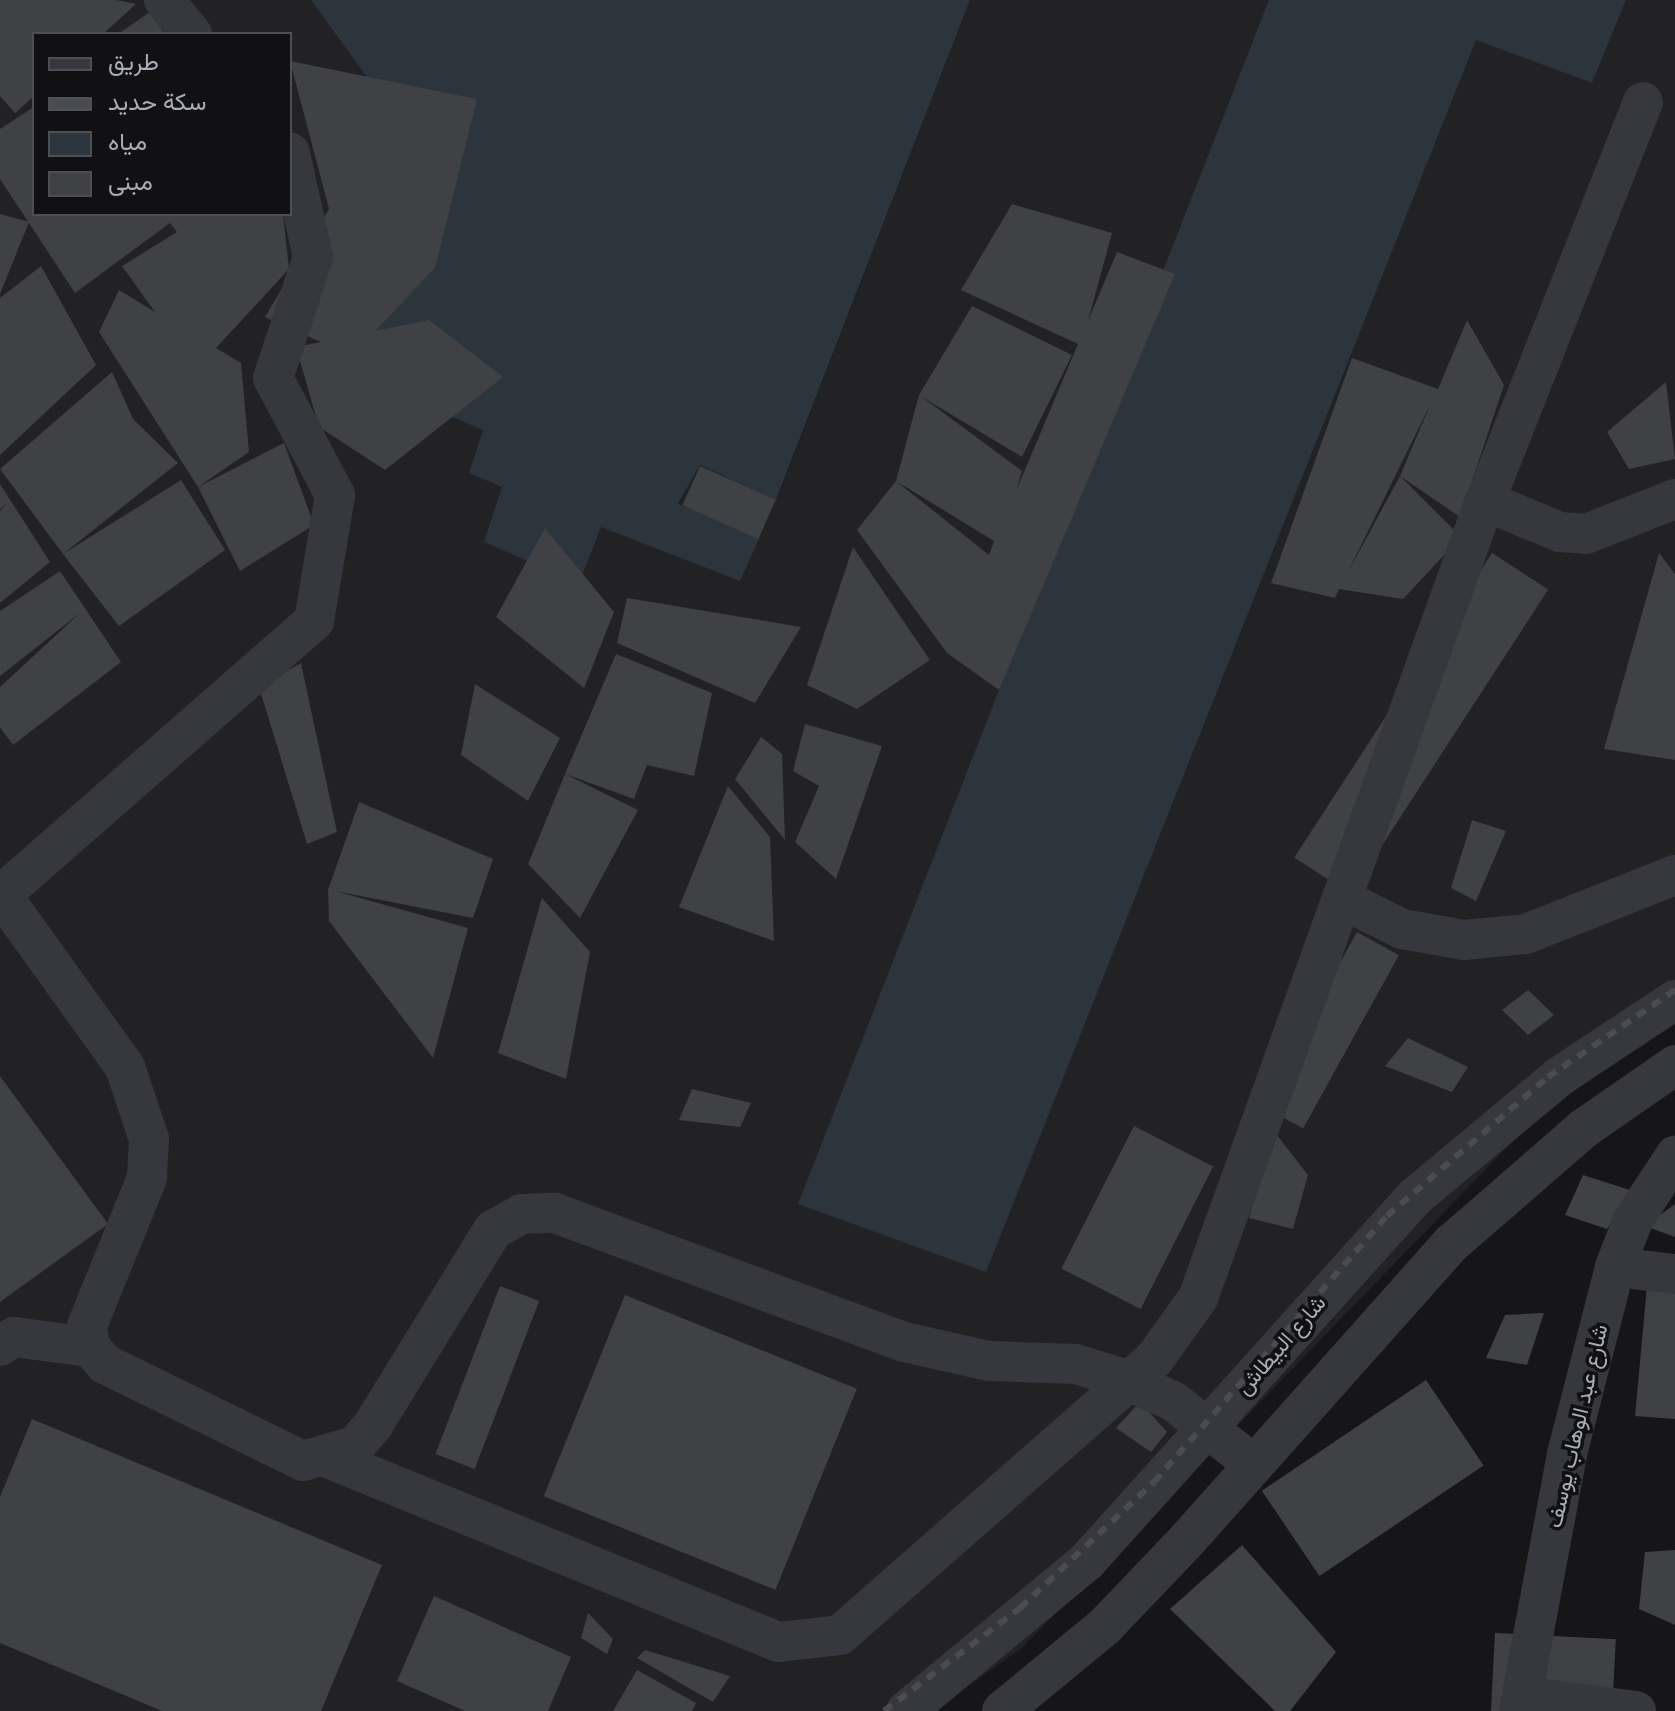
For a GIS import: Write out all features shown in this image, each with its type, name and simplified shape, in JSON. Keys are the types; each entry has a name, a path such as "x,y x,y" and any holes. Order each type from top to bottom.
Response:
{"street":[{"path":"164,0 190,32"},
{"path":"292,162 313,257 273,378 335,495 314,621 0,894 125,1067 149,1139 147,1178 87,1326 90,1347 105,1364 303,1461 330,1459 779,1642 840,1635 1124,1379 1163,1349 1198,1298 1346,901 1485,501 1643,102"},
{"path":"1485,501 1560,532 1586,534 1675,499"},
{"path":"1346,901 1402,929 1464,940 1526,934 1675,875"},
{"name":"شارع البيطاش","path":"906,1711 1026,1618 1208,1428 1416,1196 1560,1076 1675,1000"},
{"path":"1002,1711 1105,1626 1452,1243 1583,1129 1675,1065"},
{"name":"شارع عبد الوهاب يوسف","path":"1521,1703 1567,1454 1615,1267 1633,1220 1675,1156"},
{"path":"330,1459 373,1425 493,1230 522,1214 555,1213 904,1342 989,1361 1076,1364 1124,1379 1208,1428 1253,1464"},
{"path":"1615,1267 1675,1274"},
{"path":"0,1346 14,1337 90,1347"},
{"path":"1521,1703 1636,1711"}],"shaded area":[{"path":"0,0 311,0 413,141 326,363 484,430 502,486 740,581 759,537 678,505 700,465 777,499 970,0 1371,0 1592,83 1626,0 1675,0 1675,1015 1548,1105 1022,1648 933,1711 0,1711"}],"water":[{"path":"311,0 970,0 776,500 700,465 678,504 760,537 740,581 601,527 579,583 484,542 502,487 469,473 483,430 326,363 413,141"},
{"path":"1269,0 1626,0 1592,83 1476,40 986,1272 798,1204"}],"building":[{"path":"0,0 116,0 136,4 105,32 32,32 32,98 15,113 0,96"},
{"path":"150,12 164,32 121,32"},
{"path":"292,61 477,99 435,268 375,331 429,320 503,377 385,470 319,427 296,347 321,342 265,317 329,209"},
{"path":"32,108 32,216 283,216 289,269 216,348 241,363 249,452 198,487 99,332 119,290 155,312 122,266 177,232 170,223 75,293 0,179 0,129"},
{"path":"1012,204 1112,233 1088,321 1117,252 1175,274 999,690 947,653 857,530 896,481 919,395 972,306 1072,355 1022,457 922,397 1022,471 1016,491 1078,344 961,290","holes":["896,481 994,541 989,555"]},
{"path":"0,214 29,222 0,294"},
{"path":"41,266 96,365 0,455 0,298"},
{"path":"1467,320 1504,385 1460,517 1400,476 1461,537 1403,599 1339,589 1335,598 1271,583 1352,358 1438,389","holes":["1431,403 1400,476 1347,574"]},
{"path":"112,372 133,419 178,463 63,554 0,469"},
{"path":"1666,382 1675,459 1629,469 1607,432"},
{"path":"284,443 314,525 240,571 198,487"},
{"path":"700,466 776,500 758,539 683,505"},
{"path":"181,480 225,550 119,626 63,554"},
{"path":"0,484 50,562 0,603 0,511 7,503 0,509"},
{"path":"545,528 614,612 584,688 496,617"},
{"path":"853,547 930,660 857,709 807,685"},
{"path":"1492,553 1548,589 1350,894 1294,857"},
{"path":"1659,553 1675,574 1675,760 1604,749"},
{"path":"60,571 121,662 13,745 0,727 0,687 80,613 0,676 0,611"},
{"path":"627,598 801,627 755,703 617,643"},
{"path":"616,654 712,693 694,776 647,765 634,799 565,774"},
{"path":"301,663 337,832 307,844 259,687"},
{"path":"475,684 560,738 528,801 461,755"},
{"path":"805,724 882,746 836,879 795,842 819,786 793,771"},
{"path":"761,737 782,754 785,840 735,779"},
{"path":"565,774 638,810 580,918 528,864"},
{"path":"728,786 770,837 774,941 679,907"},
{"path":"359,802 493,859 473,918 335,891 468,928 433,1058 329,921 328,890"},
{"path":"1472,820 1506,831 1476,901 1451,888"},
{"path":"542,898 590,952 566,1079 498,1053"},
{"path":"1357,932 1399,955 1303,1128 1261,1105"},
{"path":"1528,990 1554,1015 1528,1035 1502,1010"},
{"path":"1408,1038 1468,1067 1452,1092 1385,1066"},
{"path":"0,1076 108,1224 0,1302"},
{"path":"692,1089 751,1103 740,1127 679,1120"},
{"path":"1134,1126 1213,1166 1141,1309 1061,1269"},
{"path":"1273,1130 1308,1175 1293,1229 1249,1218"},
{"path":"1583,1175 1633,1191 1607,1229 1565,1215"},
{"path":"1675,1204 1675,1237 1645,1226"},
{"path":"1650,1254 1675,1257 1675,1419 1635,1416"},
{"path":"500,1286 539,1301 475,1469 435,1454"},
{"path":"625,1295 857,1389 776,1590 544,1496"},
{"path":"1544,1313 1527,1365 1486,1358 1505,1315"},
{"path":"1426,1380 1484,1465 1319,1576 1262,1491"},
{"path":"1140,1402 1167,1432 1151,1452 1116,1428"},
{"path":"32,1419 382,1565 321,1711 162,1711 0,1643 0,1497"},
{"path":"1242,1545 1336,1652 1290,1711 1275,1711 1170,1609"},
{"path":"1675,1550 1675,1625 1639,1609 1645,1552"},
{"path":"434,1596 571,1657 548,1711 465,1711 397,1681"},
{"path":"588,1613 613,1639 607,1654 581,1638"},
{"path":"1495,1633 1616,1639 1612,1711 1491,1711"},
{"path":"645,1650 730,1676 713,1702 637,1658"},
{"path":"637,1670 696,1703 692,1711 613,1711"}],"railway":[{"path":"884,1711 1020,1608 1154,1482 1387,1216 1548,1077 1675,990"}]}
